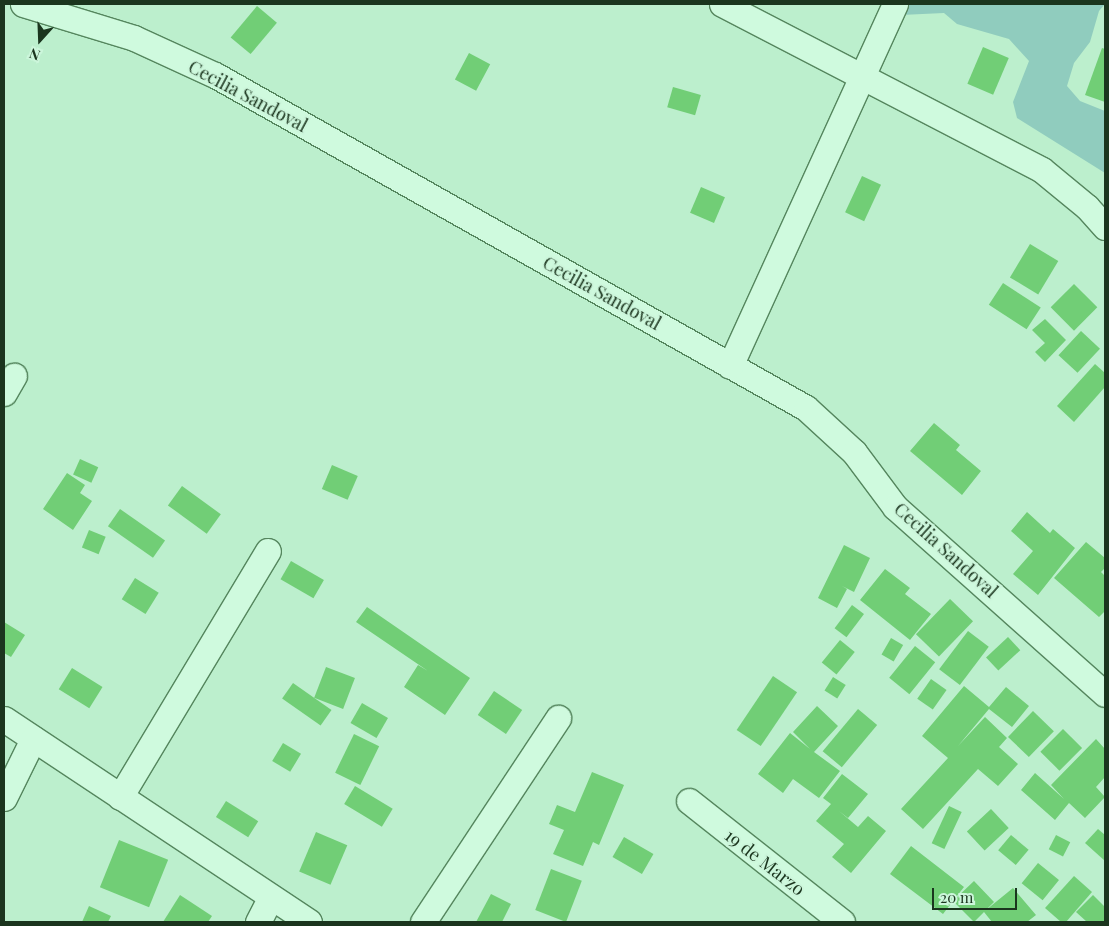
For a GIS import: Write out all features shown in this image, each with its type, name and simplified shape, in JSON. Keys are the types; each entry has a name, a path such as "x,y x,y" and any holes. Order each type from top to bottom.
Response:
{"street":[{"name":"Cecilia Sandoval","path":"23,4 134,38 215,76 806,408 854,452 895,507 1105,694"},
{"path":"722,4 1042,170 1087,207 1105,227"},
{"path":"730,366 895,4"},
{"path":"120,797 268,551"},
{"path":"423,922 558,718"},
{"path":"4,720 309,922"},
{"path":"4,798 33,739"},
{"name":"19 de Marzo","path":"689,801 842,922"},
{"path":"258,922 271,897"}],"shaded area":[{"path":"902,4 1105,4 1099,11 1090,42 1074,63 1067,86 1080,101 1105,111 1105,173 1017,118 1013,102 1029,61 1009,39 957,24 944,13 901,15"}],"building":[{"path":"257,6 277,23 251,54 231,37"},
{"path":"983,47 1009,58 993,95 967,84"},
{"path":"1102,48 1105,49 1105,102 1085,95"},
{"path":"469,53 490,64 476,91 455,79"},
{"path":"673,87 701,95 695,115 667,107"},
{"path":"862,176 881,185 864,221 845,212"},
{"path":"701,187 725,197 714,223 690,213"},
{"path":"1030,244 1058,261 1038,294 1010,277"},
{"path":"1003,283 1041,308 1027,329 989,305"},
{"path":"1074,284 1097,307 1074,331 1051,307"},
{"path":"1045,319 1066,340 1045,362 1035,352 1045,343 1032,330"},
{"path":"1081,331 1100,349 1078,373 1058,355"},
{"path":"1095,364 1105,373 1105,387 1074,422 1057,406"},
{"path":"934,423 960,445 956,450 981,471 962,495 910,451"},
{"path":"80,459 98,467 91,483 73,475"},
{"path":"332,465 358,476 348,500 322,489"},
{"path":"67,473 85,485 80,493 92,501 73,530 43,509"},
{"path":"182,486 221,514 207,534 168,505"},
{"path":"120,509 165,541 153,558 108,526"},
{"path":"1027,512 1050,533 1053,529 1075,548 1038,595 1013,574 1033,551 1011,531"},
{"path":"89,530 106,537 99,554 82,548"},
{"path":"1086,542 1105,558 1105,568 1101,572 1105,576 1105,611 1099,617 1054,578"},
{"path":"844,545 870,558 854,592 842,586 847,589 837,608 818,598"},
{"path":"291,561 324,580 313,598 280,579"},
{"path":"885,569 910,588 905,594 931,614 910,640 860,600"},
{"path":"135,578 159,593 145,614 122,599"},
{"path":"950,599 973,621 939,656 916,634"},
{"path":"852,605 864,614 847,637 835,628"},
{"path":"367,607 470,678 445,715 404,687 418,665 428,671 356,622"},
{"path":"4,622 25,635 11,657 4,653"},
{"path":"968,631 989,647 960,685 939,669"},
{"path":"1008,637 1020,650 998,671 986,657"},
{"path":"891,638 903,645 894,661 882,654"},
{"path":"840,640 855,652 837,674 822,663"},
{"path":"915,646 935,662 909,694 889,678"},
{"path":"326,667 355,678 343,709 314,698"},
{"path":"72,668 103,687 89,708 59,689"},
{"path":"773,676 797,692 761,746 737,730"},
{"path":"833,677 846,685 837,699 825,691"},
{"path":"931,679 947,690 933,710 917,699"},
{"path":"293,683 332,710 321,726 282,699"},
{"path":"964,686 989,707 1006,687 1029,706 1012,727 989,709 958,746 985,717 1007,738 999,747 1018,764 998,786 978,769 923,829 901,809 948,758 922,736"},
{"path":"494,691 522,710 506,734 478,715"},
{"path":"362,703 388,718 376,738 350,723"},
{"path":"817,706 838,726 814,752 840,771 819,798 793,779 783,793 758,774 790,733 810,749 793,732"},
{"path":"858,709 877,725 842,767 823,751"},
{"path":"1033,711 1054,731 1029,757 1008,737"},
{"path":"1063,729 1082,748 1059,771 1040,752"},
{"path":"354,734 379,746 360,785 335,773"},
{"path":"1096,739 1105,749 1105,777 1096,787 1105,797 1085,818 1069,803 1055,820 1021,790 1035,773 1064,799 1051,785"},
{"path":"283,743 301,754 290,772 272,761"},
{"path":"592,772 624,785 599,845 593,842 583,866 553,854 564,830 549,824 557,805 575,812"},
{"path":"842,774 868,794 848,818 839,811 858,827 868,816 886,831 851,873 832,857 844,844 816,821 831,804 823,798"},
{"path":"355,786 393,809 382,827 344,804"},
{"path":"226,801 258,821 248,837 216,817"},
{"path":"949,806 962,812 944,849 932,843"},
{"path":"991,809 1009,828 985,851 967,832"},
{"path":"1098,829 1105,835 1105,861 1085,843"},
{"path":"316,832 347,845 330,885 299,872"},
{"path":"1011,835 1029,850 1016,865 998,850"},
{"path":"1056,835 1070,842 1063,857 1049,849"},
{"path":"624,837 653,854 642,874 612,857"},
{"path":"119,840 168,860 149,907 100,887"},
{"path":"911,846 964,887 943,914 890,874"},
{"path":"1038,863 1059,880 1043,900 1022,883"},
{"path":"551,869 582,881 566,922 535,910"},
{"path":"1074,876 1092,892 1066,922 1061,922 1045,908"},
{"path":"974,881 994,902 986,910 1013,888 1036,915 1027,922 992,922 984,912 974,922 953,901"},
{"path":"491,894 511,904 502,922 476,922"},
{"path":"180,895 212,916 208,922 163,922"},
{"path":"1093,895 1105,907 1105,922 1087,922 1076,912"},
{"path":"89,906 111,916 108,922 82,922"}]}
